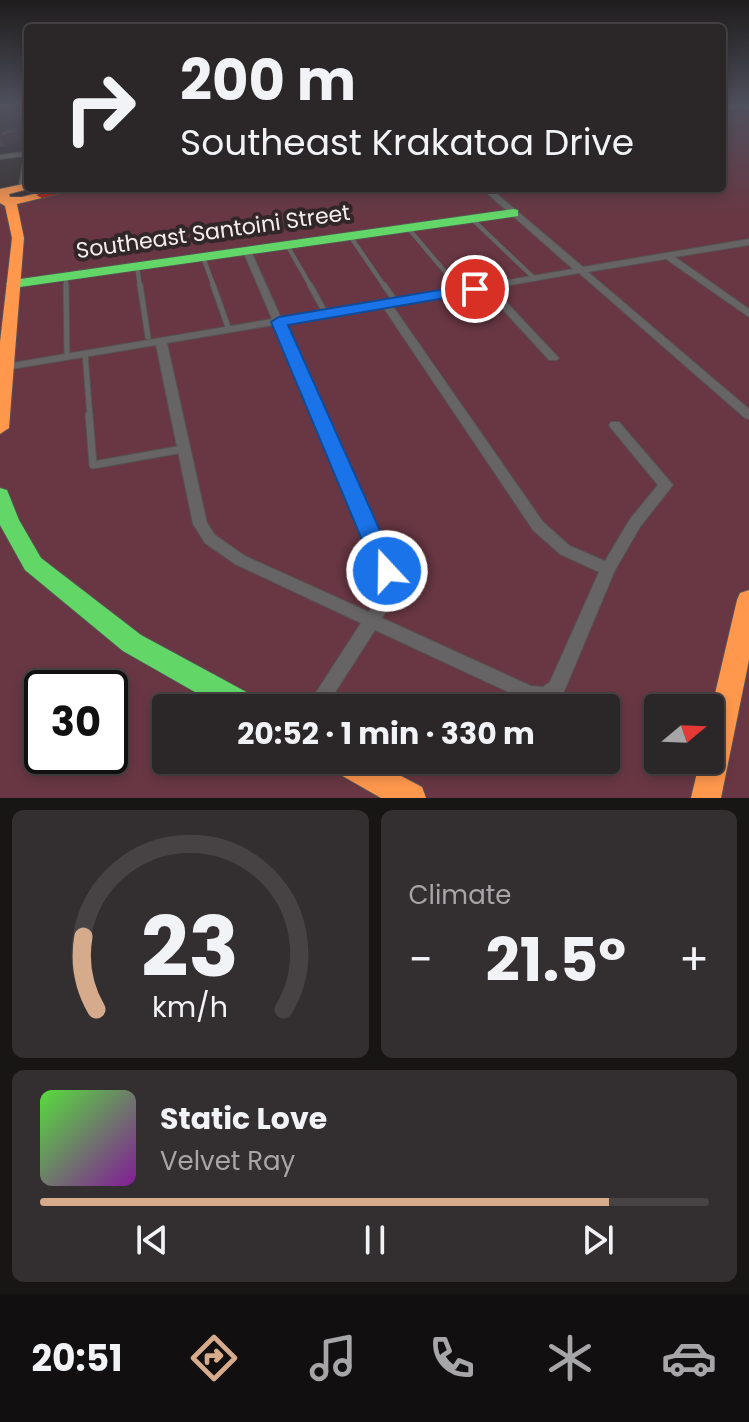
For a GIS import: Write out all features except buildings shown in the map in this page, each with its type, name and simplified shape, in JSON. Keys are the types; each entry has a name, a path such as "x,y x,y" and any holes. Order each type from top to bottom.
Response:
{"street":[{"path":"0,157 24,153"},
{"path":"0,428 3,368 18,238 24,230 20,193 24,170"},
{"path":"490,192 749,415"},
{"name":"Southeast Santoini Street","path":"13,284 514,213"},
{"path":"3,368 154,339 279,322 749,242"},
{"path":"247,251 387,571 388,588 372,622 324,694"},
{"path":"668,256 749,314"},
{"path":"487,287 553,358"},
{"path":"391,303 538,526 565,550 608,569"},
{"path":"154,339 183,449 194,508 210,539 240,560 515,689 545,695 557,688 565,676 608,569 635,523 666,485 615,425"},
{"path":"0,495 8,520 33,564 132,643 224,694"},
{"path":"706,798 749,600"},
{"path":"367,774 411,798"}],"lane":[{"path":"472,219 535,279"},
{"path":"408,228 461,291"},
{"path":"350,236 391,303"},
{"path":"287,245 326,314"},
{"path":"203,257 229,330"},
{"path":"137,266 154,339"},
{"path":"66,276 67,357"},
{"path":"85,354 90,460 93,465 183,449"}],"shaded area":[{"path":"726,142 749,142 749,798 0,798 0,201 73,192 726,192"}],"traffic: fast":[{"path":"13,284 514,213"},
{"path":"0,495 8,520 33,564 132,643 224,694"}],"traffic: slow":[{"path":"0,192 24,187"},
{"path":"3,194 5,200 23,201 42,195 42,192"},
{"path":"0,199 11,204 18,238 0,428"},
{"path":"706,798 749,600"},
{"path":"367,774 411,798"}],"traffic: jam":[{"path":"42,195 56,192"}],"route":[{"path":"387,571 279,322 475,289"}]}
